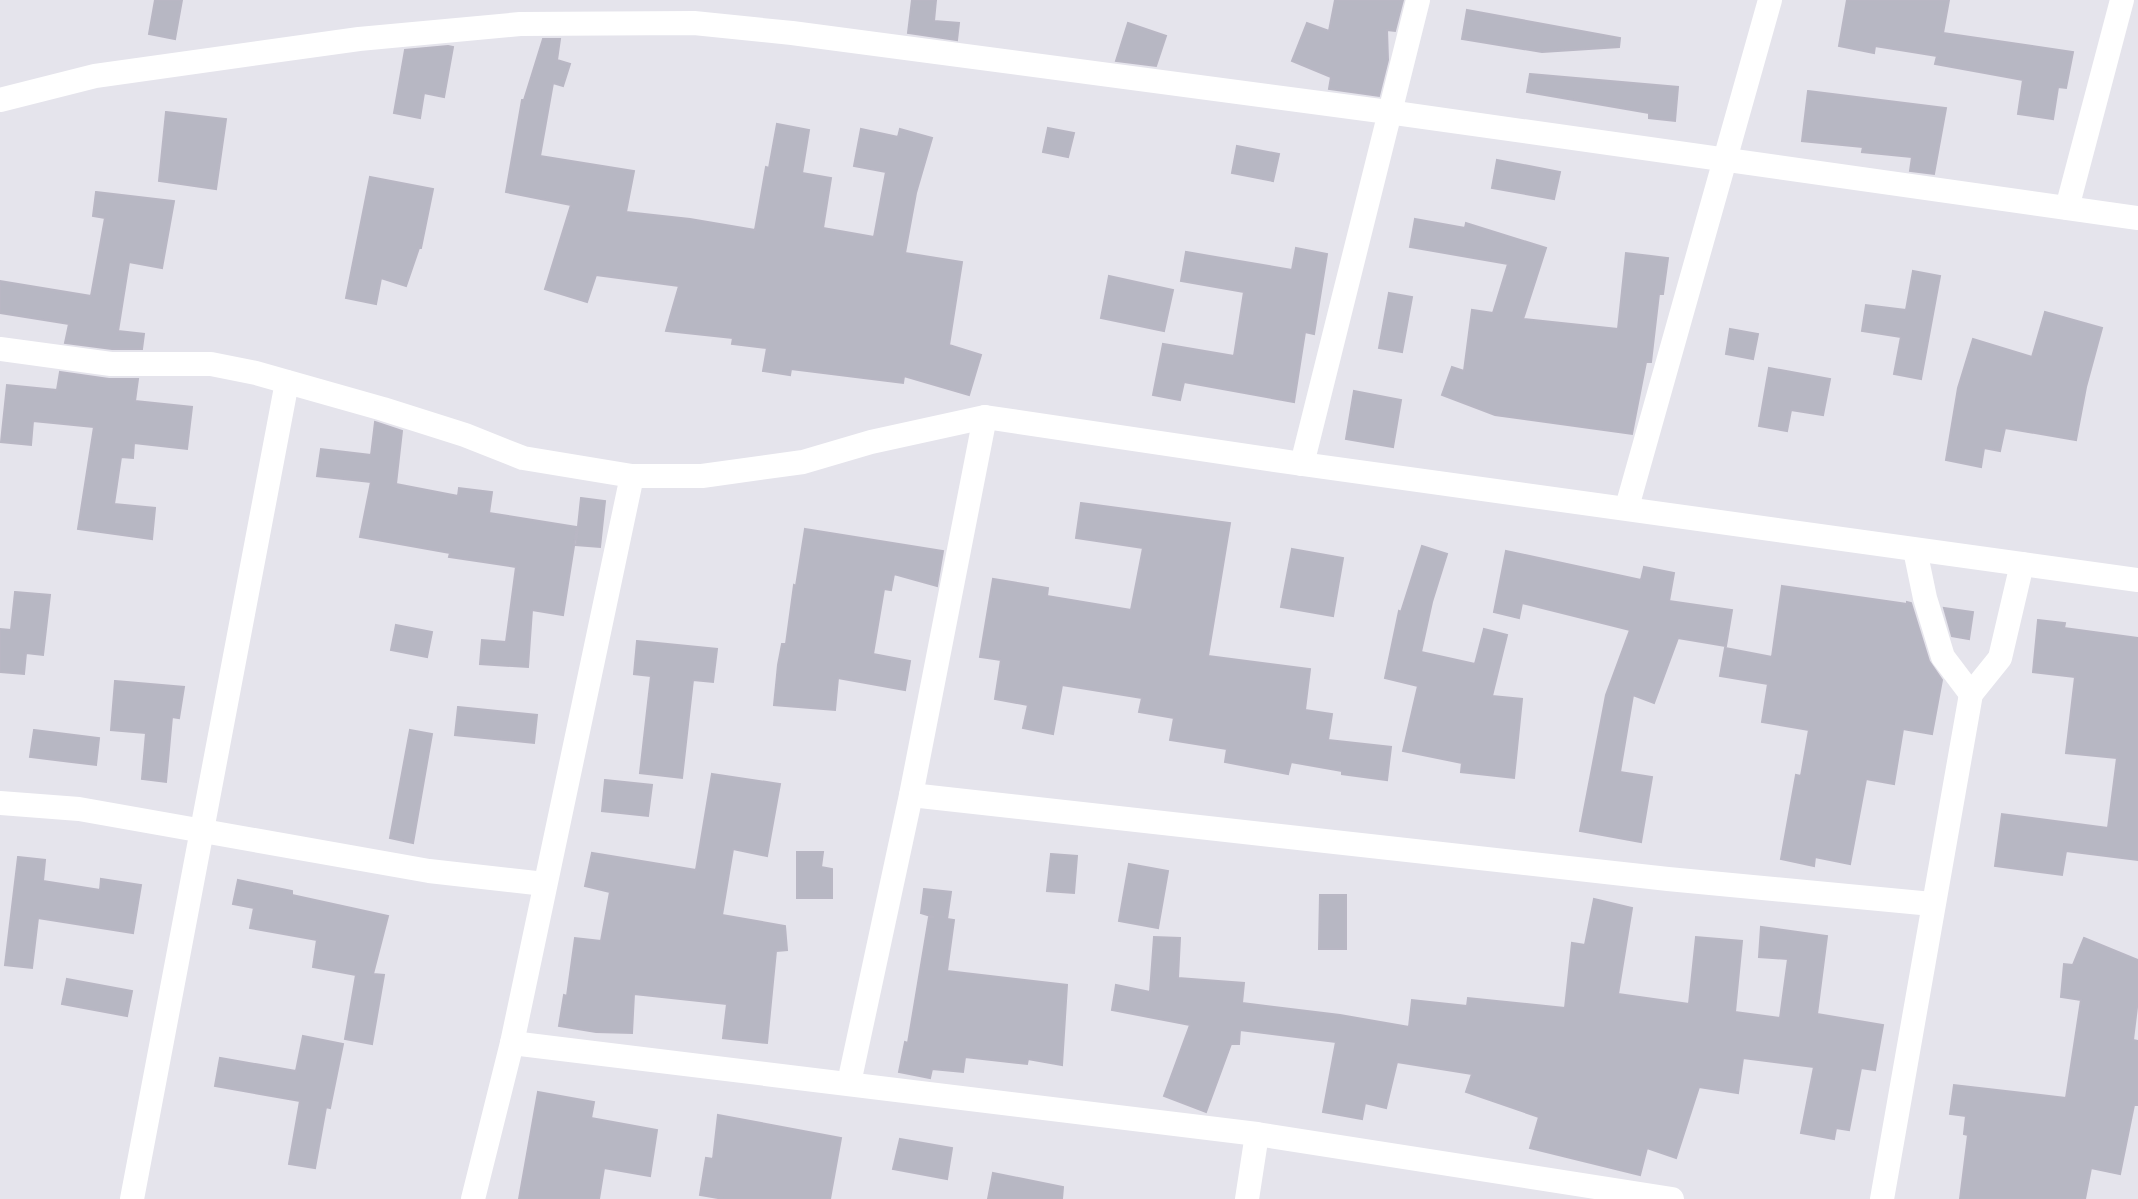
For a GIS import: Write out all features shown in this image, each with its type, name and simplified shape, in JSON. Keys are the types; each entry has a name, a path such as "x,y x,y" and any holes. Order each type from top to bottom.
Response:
{"street":[{"path":"1302,464 1418,0"},
{"path":"1627,507 1770,0"},
{"path":"2067,208 2122,0"},
{"path":"0,100 95,76 359,39 520,24 694,23 824,37 1388,112 2138,218"},
{"path":"0,349 111,364 211,364 287,382 465,435 523,458 632,476 702,476 803,462 871,442 985,417 2138,580"},
{"path":"132,1199 287,382"},
{"path":"849,1083 911,795 985,417"},
{"path":"473,1199 512,1043 632,476"},
{"path":"1915,550 1925,598 1943,657 1971,694"},
{"path":"1882,1199 1971,694 2000,658 2022,564"},
{"path":"911,795 1668,879 1932,904"},
{"path":"0,803 79,809 429,871 545,884"},
{"path":"512,1043 1257,1134 1530,1188 1672,1199"},
{"path":"1247,1199 1257,1134"}],"building":[{"path":"155,0 182,0 175,39 149,34"},
{"path":"912,0 936,0 934,21 959,23 957,40 908,33"},
{"path":"1335,0 1403,0 1395,31 1387,30 1388,60 1379,96 1329,89 1331,77 1292,61 1307,23 1329,31"},
{"path":"1847,0 1949,0 1943,33 2073,52 2066,88 2058,87 2053,119 2018,114 2023,80 1935,64 1937,56 1875,46 1874,53 1839,46"},
{"path":"1467,10 1620,38 1619,47 1542,52 1462,39"},
{"path":"1128,23 1166,36 1156,66 1116,61"},
{"path":"543,39 560,39 557,60 570,64 563,86 553,83 540,156 634,171 626,212 755,230 777,124 809,130 802,173 831,178 823,228 874,237 886,172 854,166 861,129 898,137 900,129 932,138 916,193 905,253 962,262 949,345 981,355 969,395 904,376 903,383 791,369 790,375 763,371 767,348 732,344 733,338 666,331 679,286 596,275 587,302 545,289 571,205 506,192 522,100"},
{"path":"453,47 444,97 424,93 420,118 394,113 405,50"},
{"path":"1530,74 1678,87 1675,121 1649,118 1649,113 1527,92"},
{"path":"1808,91 1946,108 1934,174 1910,171 1912,157 1862,152 1863,147 1802,141"},
{"path":"166,112 226,119 216,189 159,181"},
{"path":"1048,128 1074,133 1068,157 1043,152"},
{"path":"1237,146 1279,154 1273,181 1232,173"},
{"path":"1497,160 1560,172 1554,199 1492,188"},
{"path":"370,177 433,189 421,248 406,286 381,278 376,304 346,298"},
{"path":"96,192 174,201 162,268 129,262 118,331 144,334 142,349 65,343 69,324 0,313 0,281 91,296 105,218 93,216"},
{"path":"1415,219 1465,228 1466,223 1546,248 1523,319 1618,329 1626,253 1668,258 1663,294 1659,294 1651,362 1646,362 1632,434 1495,415 1442,395 1452,367 1464,371 1472,310 1493,313 1508,264 1410,247"},
{"path":"1296,248 1327,254 1314,334 1305,332 1294,402 1184,382 1180,400 1153,395 1163,344 1234,356 1244,292 1181,281 1186,252 1292,270"},
{"path":"1913,271 1940,276 1921,379 1894,374 1901,337 1862,331 1866,305 1906,310"},
{"path":"1109,276 1173,290 1164,331 1101,318"},
{"path":"1389,293 1412,297 1402,352 1379,348"},
{"path":"2045,312 2102,328 2076,440 2005,428 2000,451 1984,448 1981,467 1946,460 1958,388 1973,339 2032,357"},
{"path":"1730,329 1758,334 1753,359 1726,354"},
{"path":"1769,368 1830,379 1823,415 1791,410 1787,431 1759,426"},
{"path":"60,372 109,379 138,379 135,401 192,407 187,449 134,443 133,458 121,457 114,504 155,508 152,539 78,529 94,427 33,421 31,445 1,442 7,385 57,390"},
{"path":"1354,391 1401,400 1393,447 1346,439"},
{"path":"375,422 402,431 396,484 458,496 459,488 492,492 489,513 577,527 563,615 532,610 528,667 480,664 482,640 506,642 516,567 449,557 450,553 360,537 371,482 317,476 321,449 371,455"},
{"path":"581,498 605,501 600,547 576,545"},
{"path":"1081,503 1230,523 1208,656 1310,669 1305,710 1332,714 1328,740 1391,747 1387,780 1291,762 1288,774 1225,762 1227,749 1170,740 1174,718 1139,712 1142,698 1062,685 1053,734 1023,728 1028,705 995,699 1001,660 980,657 993,579 1048,588 1047,596 1131,610 1143,548 1076,538"},
{"path":"805,529 943,551 937,586 894,574 891,590 884,589 873,654 910,661 905,690 838,678 835,710 774,705 778,665 782,644 786,644"},
{"path":"1422,546 1447,554 1421,652 1475,664 1484,629 1507,635 1492,696 1522,699 1514,778 1461,772 1462,763 1403,751 1418,686 1385,678 1399,611"},
{"path":"1292,549 1343,558 1333,616 1281,607"},
{"path":"1506,551 1641,580 1644,567 1674,573 1669,601 1732,610 1726,646 1678,638 1654,703 1633,695 1620,772 1652,777 1641,842 1580,831 1606,695 1630,630 1522,603 1519,618 1494,612"},
{"path":"1782,586 1911,603 1929,661 1942,680 1932,734 1903,729 1894,784 1866,779 1850,864 1815,857 1814,866 1781,859 1796,775 1801,776 1809,730 1762,722 1768,684 1720,676 1725,648 1772,657"},
{"path":"15,592 50,595 43,655 26,653 24,674 0,672 0,629 11,630"},
{"path":"1944,608 1973,612 1969,639 1952,636"},
{"path":"2038,620 2065,623 2064,628 2138,638 2138,860 2066,851 2062,875 1995,866 2002,814 2108,828 2117,758 2066,753 2075,677 2033,672"},
{"path":"396,625 432,632 427,657 391,650"},
{"path":"637,641 717,649 713,682 693,680 682,778 640,773 651,676 634,674"},
{"path":"115,681 184,687 179,718 172,717 166,782 142,779 146,733 111,730"},
{"path":"458,707 537,715 534,743 455,735"},
{"path":"34,730 99,738 96,765 30,757"},
{"path":"410,730 432,734 413,843 390,838"},
{"path":"712,774 780,784 767,856 733,849 722,915 785,926 787,950 776,951 767,1043 723,1038 727,1004 634,994 632,1033 596,1032 559,1026 564,995 567,996 575,938 601,941 610,892 585,886 592,853 696,870"},
{"path":"605,780 652,785 648,816 602,811"},
{"path":"797,852 823,852 821,867 832,869 832,898 797,898"},
{"path":"1051,854 1077,856 1074,893 1047,891"},
{"path":"18,857 45,860 43,881 100,890 101,879 141,885 133,933 38,918 32,968 5,965"},
{"path":"1129,864 1168,871 1158,928 1119,921"},
{"path":"238,880 388,916 373,974 384,975 372,1044 345,1039 356,975 313,967 317,940 250,928 254,908 233,904"},
{"path":"924,889 951,892 947,919 954,920 947,971 1067,985 1062,1065 1028,1059 1027,1064 965,1057 963,1072 932,1069 930,1078 899,1072 905,1042 908,1043 929,917 934,917 921,913"},
{"path":"1320,895 1346,895 1346,949 1319,949"},
{"path":"1594,899 1632,908 1618,994 1689,1004 1696,937 1742,941 1735,1012 1780,1018 1788,959 1759,957 1761,927 1827,936 1817,1014 1883,1025 1875,1070 1861,1068 1849,1130 1836,1128 1834,1139 1801,1133 1814,1067 1743,1058 1738,1093 1699,1087 1676,1158 1647,1148 1640,1175 1530,1148 1539,1117 1466,1092 1472,1074 1397,1062 1386,1108 1365,1103 1362,1119 1323,1112 1336,1042 1240,1030 1239,1044 1231,1044 1206,1112 1164,1096 1190,1025 1112,1010 1116,985 1150,992 1154,937 1180,938 1178,978 1244,983 1242,1003 1409,1027 1412,1000 1467,1006 1468,998 1565,1008 1572,943 1585,945"},
{"path":"2084,938 2138,960 2138,999 2133,1040 2138,1041 2138,1105 2134,1105 2120,1174 2091,1168 2085,1199 1960,1199 1968,1135 1964,1134 1966,1116 1950,1114 1954,1085 2066,1098 2081,1000 2061,997 2064,964 2073,965"},
{"path":"67,979 132,991 127,1016 62,1004"},
{"path":"303,1036 343,1044 330,1108 326,1107 315,1168 289,1164 300,1101 215,1086 220,1058 296,1071"},
{"path":"538,1092 594,1102 591,1118 657,1130 650,1176 604,1168 599,1199 519,1199"},
{"path":"718,1115 841,1138 830,1199 724,1199 700,1195 706,1158 713,1159"},
{"path":"900,1139 952,1148 947,1179 893,1169"},
{"path":"993,1173 1063,1187 1062,1199 988,1199"}]}
